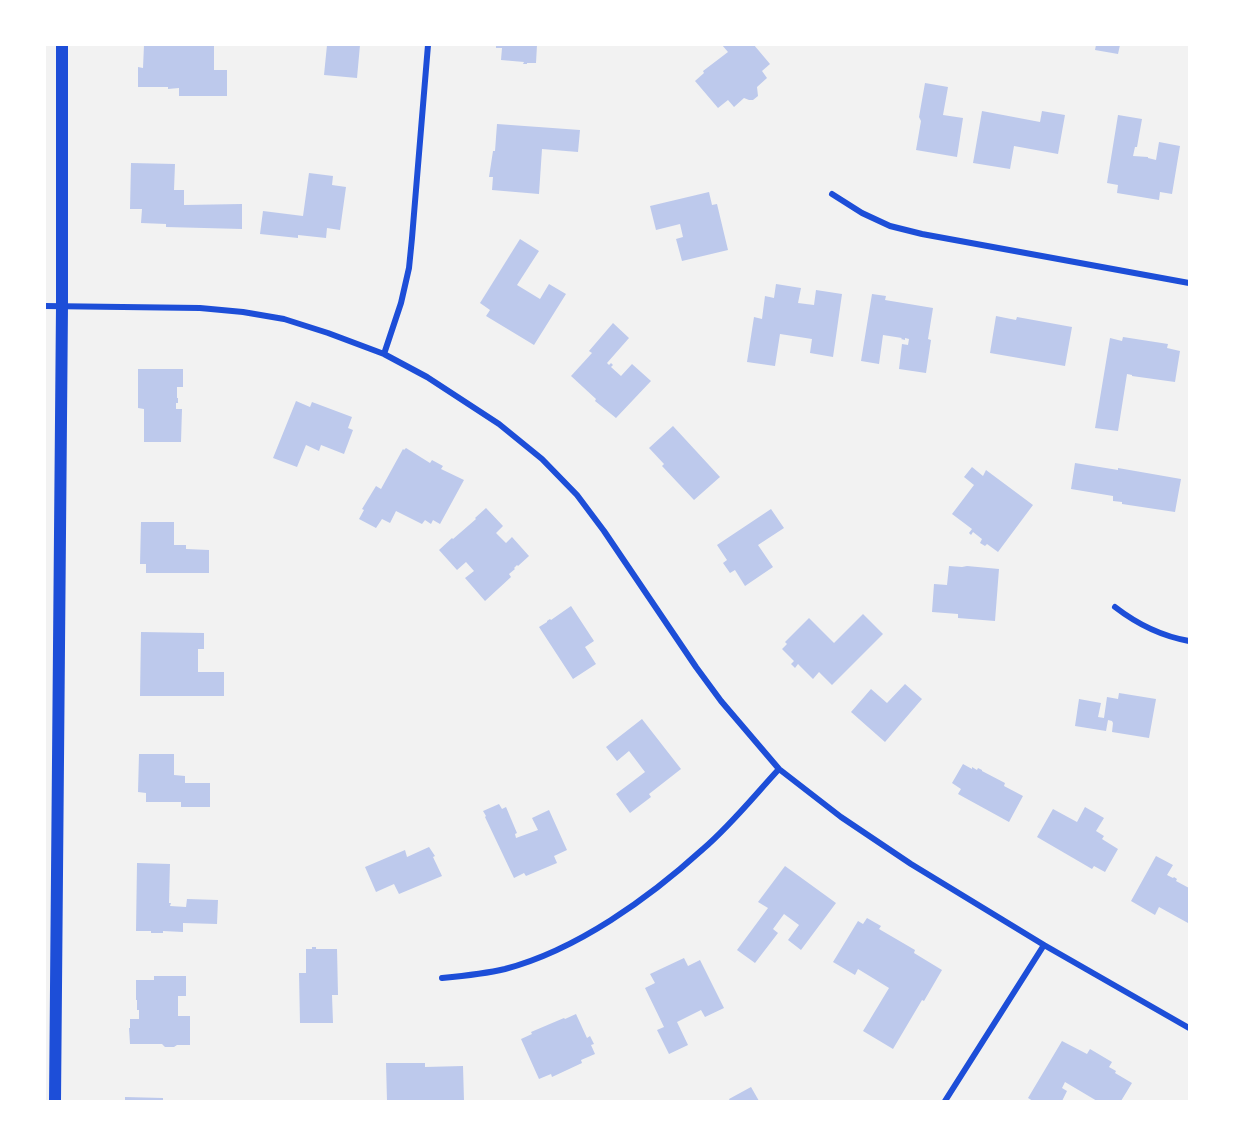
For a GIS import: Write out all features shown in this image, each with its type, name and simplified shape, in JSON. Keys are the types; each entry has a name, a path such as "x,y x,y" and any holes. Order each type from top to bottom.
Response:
{"main road":[{"path":"55,1101 62,45"}],"street":[{"path":"384,354 401,303 409,268 428,45"},
{"path":"832,194 862,213 890,226 922,234 1189,283"},
{"path":"45,306 200,308 284,319 384,354 427,377 499,424 560,476 604,531 721,701 779,769 841,817 885,847 1044,945 1189,1028"},
{"path":"1115,607 1132,620 1156,632 1189,641"},
{"path":"442,978 504,969 523,963 598,928 636,904 704,848 779,769"},
{"path":"945,1101 1044,945"}],"building":[{"path":"144,45 214,45 214,70 227,70 227,96 179,96 179,88 138,87 138,67 143,68"},
{"path":"327,45 360,45 357,78 324,75"},
{"path":"496,45 537,45 536,63 523,64 524,62 501,60 502,48 496,48"},
{"path":"722,45 754,45 770,64 762,71 767,78 757,87 758,96 753,100 744,98 734,107 728,100 718,108 695,81 704,73 703,71 728,52"},
{"path":"1096,45 1120,45 1118,54 1095,50"},
{"path":"925,83 948,87 943,115 963,118 957,157 916,150"},
{"path":"982,111 1040,122 1042,111 1065,115 1058,154 1014,146 1010,169 973,163"},
{"path":"1118,115 1142,119 1133,156 1156,160 1159,142 1180,146 1172,194 1160,192 1159,200 1117,193 1118,185 1107,183"},
{"path":"497,124 580,130 578,152 542,149 539,194 492,190 493,177 489,177 493,151 495,151"},
{"path":"131,163 175,164 174,190 184,190 184,205 242,204 242,229 166,227 166,224 141,223 142,209 130,209"},
{"path":"309,173 333,176 332,185 346,187 340,230 327,228 326,238 260,234 263,211 303,216"},
{"path":"709,192 712,205 717,204 728,250 682,261 676,239 683,237 680,224 656,230 650,206"},
{"path":"520,239 539,251 517,285 540,299 549,284 566,294 534,345 486,316 490,310 480,303"},
{"path":"776,284 801,288 798,303 814,305 816,290 842,294 833,357 810,353 812,339 780,334 775,366 747,362 754,317 762,319 765,296 774,298"},
{"path":"872,294 886,296 885,300 933,308 926,373 899,369 902,344 908,345 909,339 905,338 905,340 883,335 879,364 861,361"},
{"path":"996,316 1016,320 1017,317 1072,327 1065,366 990,353"},
{"path":"613,323 629,338 607,363 609,365 611,363 613,365 611,367 621,376 632,364 651,381 616,418 595,401 596,399 571,376 592,353 589,351"},
{"path":"1123,337 1168,344 1167,348 1180,351 1175,382 1127,374 1118,431 1095,428 1110,338 1122,341"},
{"path":"138,369 183,369 183,387 177,387 178,403 176,403 176,409 182,409 181,442 144,442 144,409 138,408"},
{"path":"296,401 310,407 312,402 352,417 348,428 353,430 344,454 321,445 319,451 306,445 297,467 273,458"},
{"path":"673,426 720,477 694,500 662,466 664,464 649,448"},
{"path":"406,448 430,463 432,460 443,466 441,469 464,480 440,524 433,520 431,524 425,520 422,524 396,511 390,523 382,519 376,528 359,519 364,510 362,509 376,486 381,489 403,449"},
{"path":"1075,463 1181,479 1175,512 1122,504 1122,502 1113,501 1113,496 1071,489"},
{"path":"972,467 983,476 986,470 1033,505 998,552 987,544 985,546 980,543 982,539 973,532 971,535 969,533 972,529 952,514 974,485 964,477"},
{"path":"486,508 503,526 496,533 506,543 512,537 529,556 514,568 509,574 511,577 485,601 465,578 474,571 466,562 457,570 439,550"},
{"path":"771,509 784,528 758,545 773,567 745,586 735,570 730,573 723,563 727,560 717,545"},
{"path":"141,522 174,522 174,545 186,545 186,549 209,550 209,573 146,573 146,564 140,564"},
{"path":"949,566 999,569 995,621 958,618 958,614 932,612 934,584 947,585"},
{"path":"571,606 594,641 585,647 596,664 573,679 539,627"},
{"path":"863,614 883,634 832,685 819,672 813,679 798,664 795,668 791,664 794,661 782,649 787,644 785,642 809,618 834,643"},
{"path":"141,632 204,633 204,649 198,649 198,672 224,672 224,696 140,696"},
{"path":"905,684 922,699 885,742 851,712 871,689 887,703"},
{"path":"1119,693 1156,699 1149,738 1112,732 1113,723 1108,720 1106,731 1075,726 1079,699 1101,703 1098,717 1104,718 1107,697 1118,699"},
{"path":"642,719 681,769 649,794 651,797 630,813 616,794 645,772 629,751 617,761 606,747"},
{"path":"139,754 174,754 174,775 185,776 185,783 210,783 210,807 181,807 181,802 146,802 146,793 138,792"},
{"path":"963,764 972,769 972,767 982,770 1023,796 1009,822 958,794 961,789 952,783"},
{"path":"499,804 502,809 506,807 517,833 516,838 538,830 532,818 549,810 567,850 554,856 557,863 526,876 524,873 514,878 483,811"},
{"path":"1085,807 1104,818 1096,831 1104,836 1102,839 1118,849 1105,872 1094,866 1092,869 1037,837 1053,809 1077,822"},
{"path":"429,847 442,876 399,894 394,884 376,892 365,867 405,850 407,857"},
{"path":"1156,856 1173,865 1167,875 1174,877 1176,881 1189,888 1188,923 1159,907 1155,915 1131,901"},
{"path":"137,863 170,864 170,906 186,907 187,899 218,900 217,924 183,923 183,932 136,931"},
{"path":"785,866 836,903 801,950 788,940 799,925 784,914 773,929 778,933 755,963 737,950 768,908 758,902"},
{"path":"867,918 881,926 879,929 915,950 914,953 942,970 893,1049 863,1031 889,988 858,969 855,975 833,962 858,921 863,924"},
{"path":"312,947 337,949 338,995 332,995 333,1023 300,1023 299,973 306,973 306,949 312,949"},
{"path":"684,958 688,966 700,960 724,1008 705,1017 701,1010 677,1022 688,1045 669,1054 657,1030 664,1027 645,988 655,983 650,974"},
{"path":"154,976 186,976 186,996 178,996 178,1016 190,1016 190,1045 165,1047 162,1044 130,1044 130,1019 139,1019 136,980 154,980"},
{"path":"576,1014 587,1038 590,1036 594,1044 591,1045 595,1054 581,1060 582,1063 552,1077 551,1074 539,1079 521,1039 532,1034 531,1032"},
{"path":"1062,1041 1087,1054 1090,1049 1112,1062 1109,1067 1132,1083 1121,1101 1097,1101 1065,1082 1062,1088 1067,1091 1062,1101 1033,1101 1028,1098"},
{"path":"386,1063 425,1063 425,1067 463,1066 464,1101 387,1101"},
{"path":"751,1087 759,1101 730,1101 729,1099"},
{"path":"125,1097 163,1098 163,1101 125,1101"}]}
